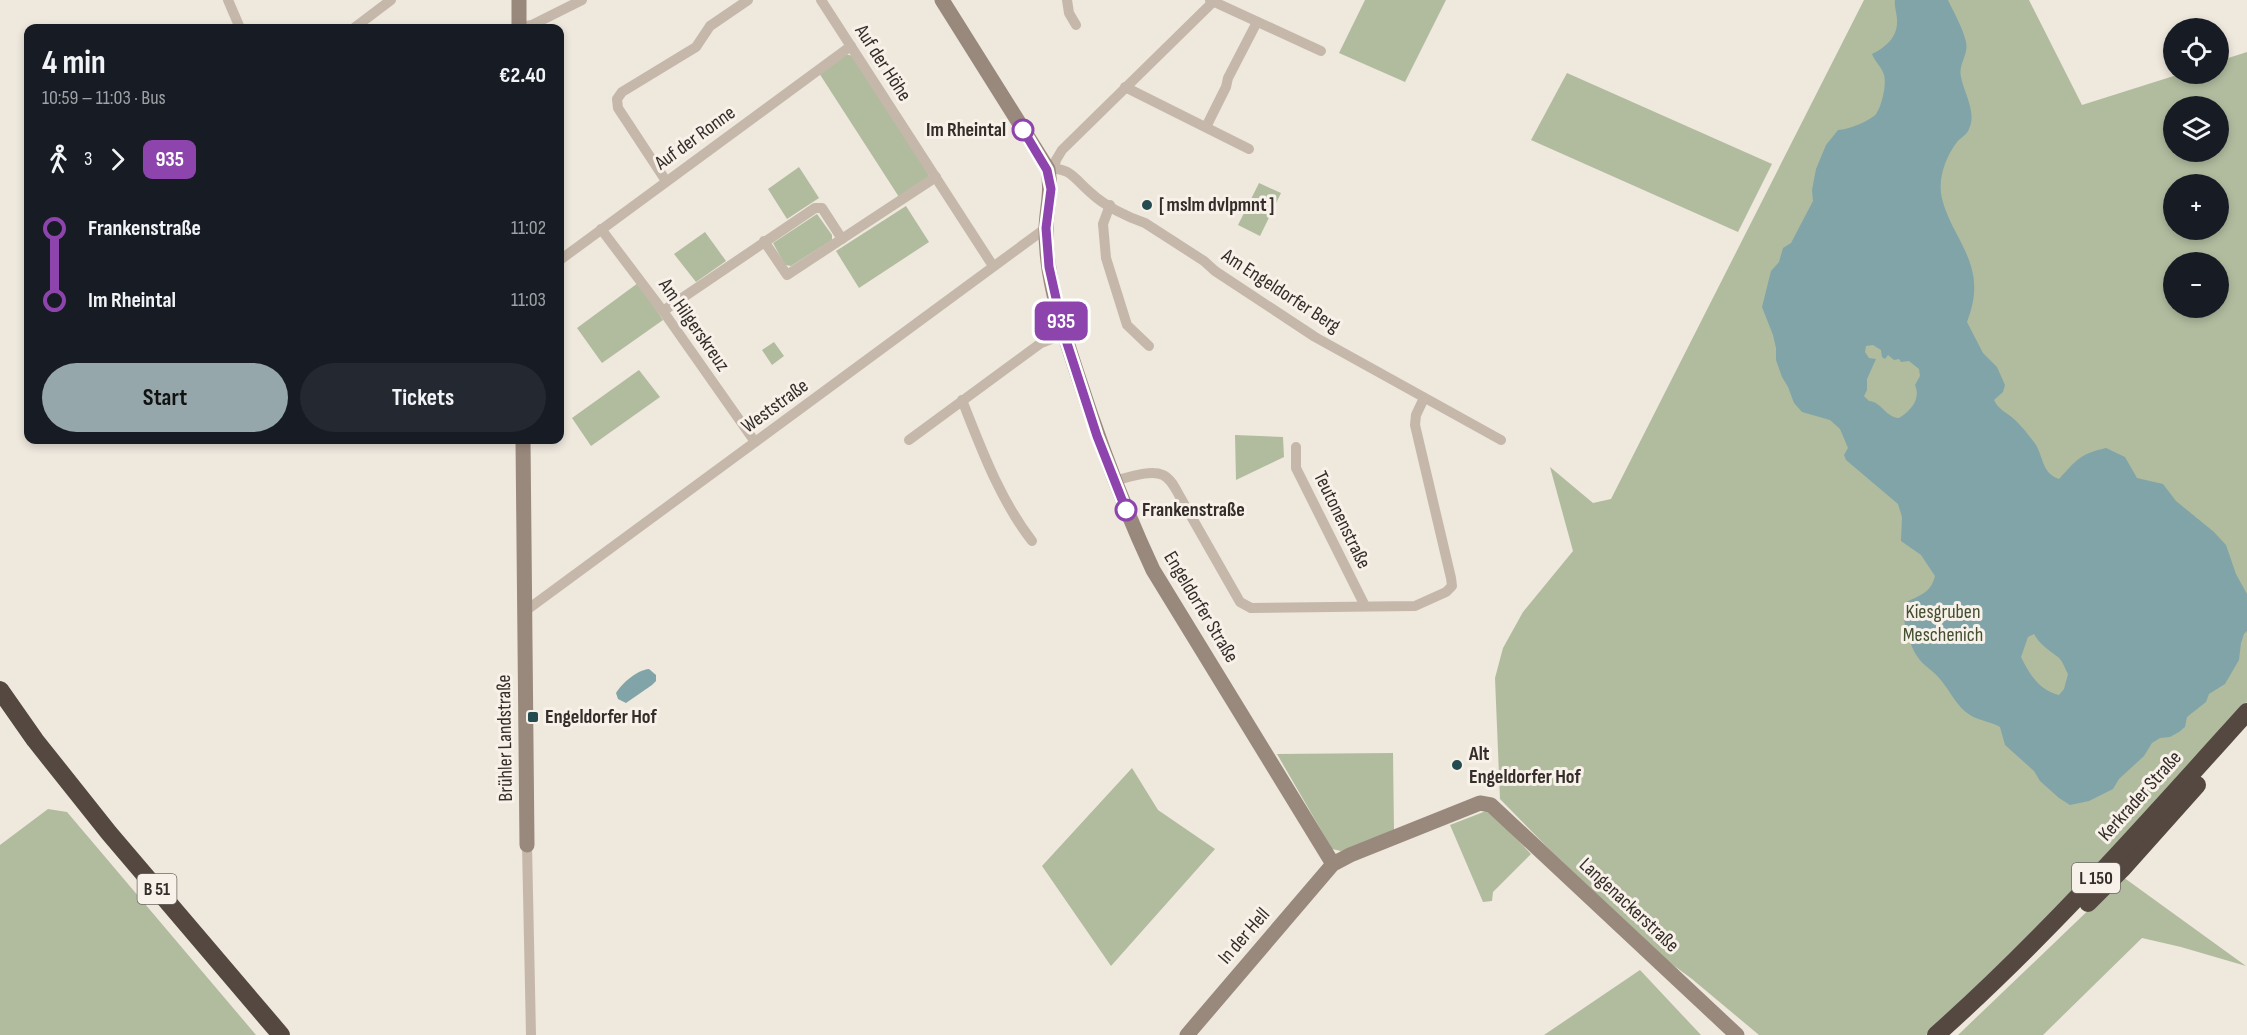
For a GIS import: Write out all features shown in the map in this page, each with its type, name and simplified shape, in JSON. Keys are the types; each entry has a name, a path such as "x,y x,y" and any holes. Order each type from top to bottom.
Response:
{"highway":[{"name":"B 51","path":"0,690 35,740 102,825 281,1035"},
{"name":"Kerkrader Straße","path":"1936,1035 2035,940 2113,860 2247,712"},
{"name":"Kerkrader Straße","path":"1954,1035 2122,869 2247,730"}],"street":[{"path":"228,0 238,24"},
{"path":"359,24 391,0"},
{"path":"519,0 519,24"},
{"path":"536,24 582,0"},
{"path":"666,181 618,108 617,99 622,92 696,46 710,26 748,0"},
{"name":"Auf der Höhe","path":"822,0 993,266"},
{"name":"Engeldorfer Straße","path":"942,0 1051,169 1046,228 1049,267 1064,334 1114,481 1153,570 1333,864"},
{"path":"1067,0 1069,13 1076,26"},
{"path":"1051,169 1062,150 1213,1 1321,51"},
{"path":"1206,127 1257,22"},
{"name":"Auf der Ronne","path":"564,257 851,46"},
{"path":"1125,87 1249,149"},
{"name":"Am Engeldorfer Berg","path":"1051,169 1065,170 1084,185 1090,193 1134,220 1145,223 1315,337 1501,440"},
{"path":"764,241 787,275 936,177"},
{"path":"1110,205 1103,224 1106,258 1127,325 1149,346"},
{"path":"663,311 764,241 819,207 822,208 842,240"},
{"name":"Weststraße","path":"524,612 1046,228"},
{"name":"Am Hilgerskreuz","path":"601,229 663,311 755,442"},
{"path":"909,440 1041,343 1064,334"},
{"path":"1114,481 1154,473 1164,475 1169,479 1245,607 1415,606 1446,592 1452,586 1415,425 1416,415 1424,398"},
{"path":"962,400 985,458 1017,519 1032,541"},
{"name":"Brühler Landstraße","path":"523,444 531,1035"},
{"name":"Teutonenstraße","path":"1296,447 1296,468 1365,606"},
{"name":"Langenackerstraße","path":"1333,864 1480,803 1491,805 1737,1035"},
{"name":"In der Hell","path":"1187,1035 1333,864"}],"green space":[{"path":"1365,0 1446,0 1405,82 1339,53"},
{"name":"Kiesgruben Meschenich","path":"1864,0 2029,0 2082,105 2163,79 2163,84 2229,84 2229,58 2247,52 2247,702 2048,917 1926,1035 1759,1035 1665,959 1500,799 1495,678 1503,648 1523,612 1573,551 1550,467 1593,503 1611,499"},
{"path":"845,55 856,59 929,175 927,179 899,197 819,73"},
{"path":"1567,73 1772,164 1738,232 1531,140"},
{"path":"799,167 819,198 787,219 768,189"},
{"path":"1259,183 1281,193 1260,236 1238,225"},
{"path":"906,206 929,242 859,288 836,251"},
{"path":"817,214 832,235 832,240 791,266 785,265 773,243"},
{"path":"705,232 726,261 696,282 674,254"},
{"path":"638,283 663,320 602,363 577,328"},
{"path":"774,342 784,356 772,365 762,350"},
{"path":"639,370 660,397 591,446 572,418"},
{"path":"1235,435 1283,437 1284,457 1236,480"},
{"path":"1393,753 1394,830 1341,851 1332,849 1277,754"},
{"path":"1132,768 1158,810 1215,849 1111,966 1042,866"},
{"path":"48,809 67,812 256,1035 0,1035 0,845"},
{"path":"1486,811 1493,815 1531,854 1493,892 1492,901 1483,902 1450,825"},
{"path":"2123,877 2246,966 2142,938 2043,1035 1958,1035"},
{"path":"1640,970 1701,1035 1544,1035"}],"water":[{"path":"1895,0 1948,0 1966,42 1967,47 1960,72 1971,109 1971,123 1968,131 1957,142 1947,160 1942,173 1941,193 1946,211 1973,273 1974,296 1967,322 1983,353 1997,367 2005,385 2003,392 1994,400 2000,409 2017,421 2029,435 2046,469 2059,479 2079,459 2106,448 2125,457 2137,478 2163,484 2176,501 2214,532 2226,545 2236,574 2247,594 2247,631 2241,643 2239,660 2225,684 2209,694 2206,702 2187,717 2185,727 2179,732 2152,743 2144,756 2119,779 2113,789 2089,801 2070,805 2059,798 2005,745 2000,727 1973,717 1965,711 1938,676 1917,656 1906,630 1904,603 1927,590 1935,576 1921,555 1901,541 1902,517 1898,504 1846,460 1844,455 1848,448 1840,429 1830,420 1802,412 1794,403 1776,360 1773,335 1762,307 1771,271 1779,262 1783,248 1791,243 1813,201 1812,190 1816,169 1826,145 1838,130 1866,121 1879,109 1885,79 1882,69 1872,54 1886,45 1895,32 1897,20","holes":["1873,345 1881,350 1882,357 1885,359 1888,355 1894,360 1909,361 1919,369 1920,376 1915,385 1916,400 1911,408 1899,418 1890,415 1864,396 1867,390 1867,379 1876,359 1869,358 1865,352 1866,346","2034,634 2060,659 2068,674 2064,689 2059,695 2041,686 2021,657 2028,637"]},
{"path":"649,669 656,675 656,681 652,685 626,703 618,699 616,693 626,681 635,674"}],"bus line":[{"name":"935","path":"1023,130 1047,170 1051,189 1046,228 1049,267 1064,334 1097,436 1126,510"}],"place":[{"name":"Im Rheintal","path":"1023,130"},
{"name":"[ mslm dvlpmnt ]","path":"1147,205"},
{"name":"Frankenstraße","path":"1126,510"},
{"name":"Engeldorfer Hof","path":"533,717"},
{"name":"Alt Engeldorfer Hof","path":"1457,765"}]}
